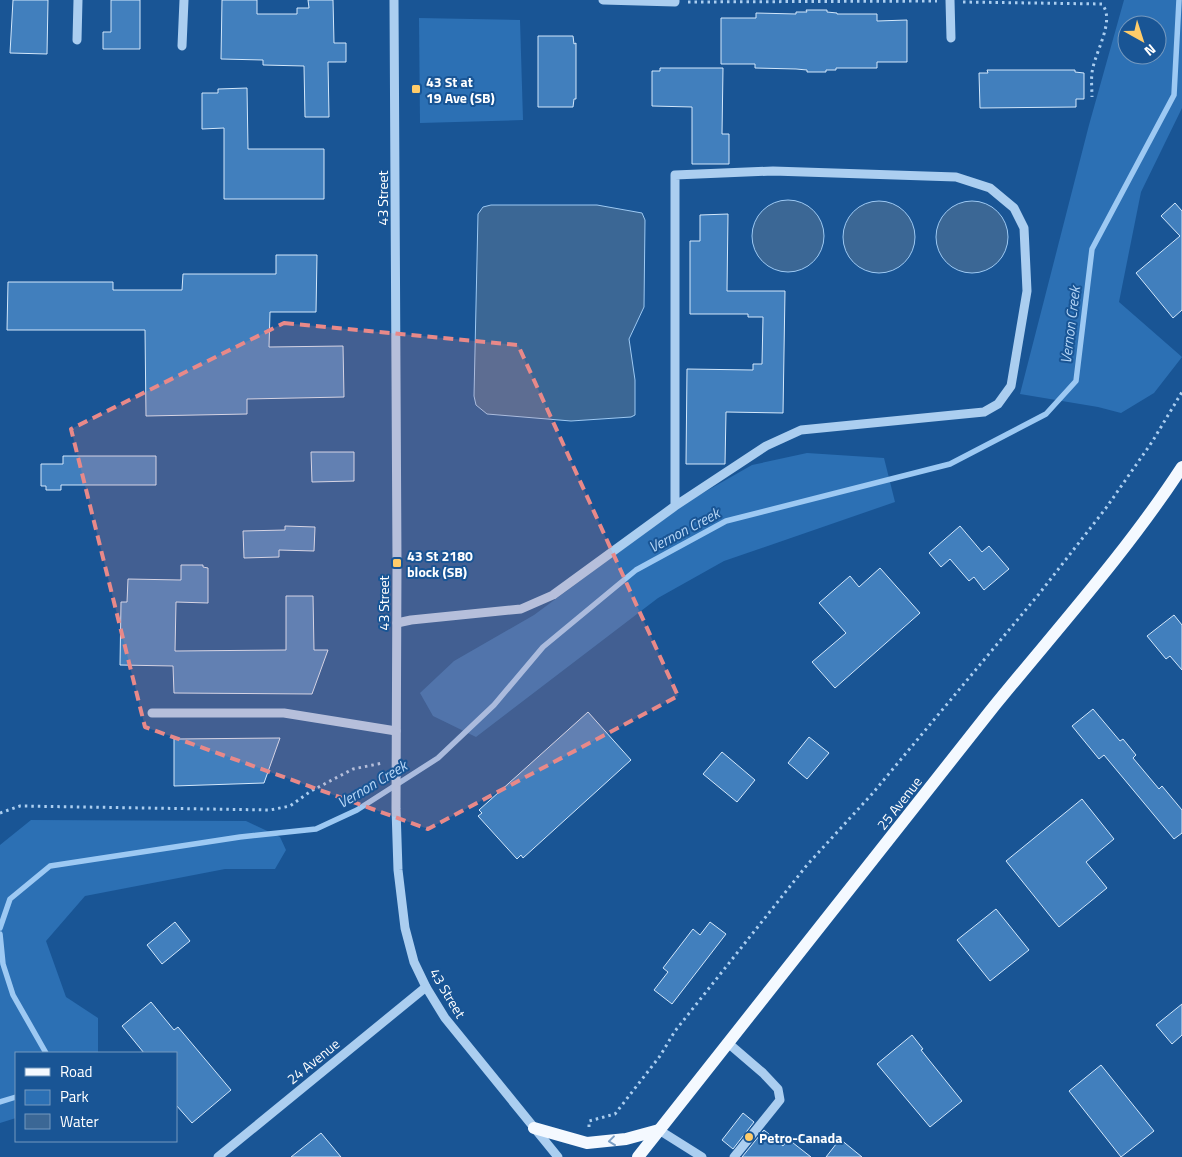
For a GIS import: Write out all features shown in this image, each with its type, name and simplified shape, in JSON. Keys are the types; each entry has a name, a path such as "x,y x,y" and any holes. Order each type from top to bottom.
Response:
{"main road":[{"name":"25 Avenue","path":"638,1157 992,709 1127,544 1182,467"},
{"path":"534,1128 587,1143 626,1139 659,1130"}],"street":[{"path":"77,40 78,0"},
{"path":"182,46 184,0"},
{"name":"43 Street","path":"394,0 396,809 398,870 405,928 414,962 426,987 445,1018 558,1157"},
{"path":"603,0 675,1"},
{"path":"950,1 951,38"},
{"path":"397,623 410,620 521,609 553,595 674,506 766,446 801,430 984,412 998,404 1011,386 1027,290 1024,228 1014,208 990,188 956,176 773,171 675,175 674,506"},
{"path":"152,713 284,713 396,731"},
{"name":"24 Avenue","path":"218,1157 426,987"},
{"path":"728,1043 763,1073 778,1089 780,1100 734,1157"},
{"path":"659,1130 702,1157"}],"path":[{"path":"675,1 950,1 1102,4 1107,10 1108,19 1092,72 1092,97"},
{"path":"589,1130 589,1121 615,1114 660,1056 675,1031 807,865 872,794 1039,594 1106,508 1152,442 1182,392"},
{"path":"0,813 20,806 270,810 290,806 311,791 353,769 378,763 396,764"}],"highlighted area":[{"path":"284,323 518,345 678,696 428,829 145,727 71,429"}],"green space":[{"path":"1124,0 1182,0 1182,108 1141,192 1119,302 1182,357 1154,393 1121,413 1098,407 1020,394 1089,125 1117,25 1117,65 1167,65 1167,15 1120,15"},
{"path":"419,18 520,20 523,120 420,123"},
{"path":"807,453 884,458 895,502 724,561 658,598 476,737 433,716 420,693 454,661 534,615 687,502 752,465"},
{"path":"31,820 246,821 280,837 286,850 275,869 225,869 85,896 46,941 66,997 98,1018 98,1052 15,1052 15,1118 0,1123 0,845"}],"water":[{"path":"788,200 802,203 814,210 821,222 824,236 821,250 814,262 802,269 788,272 774,269 762,262 755,250 752,236 755,222 762,210 774,203"},
{"path":"879,201 893,204 905,211 912,223 915,237 912,251 905,263 893,270 879,273 865,270 853,263 846,251 843,237 846,223 853,211 865,204"},
{"path":"972,201 986,204 998,211 1005,223 1008,237 1005,251 998,263 986,270 972,273 958,270 946,263 939,251 936,237 939,223 946,211 958,204"},
{"path":"491,205 597,205 642,213 645,220 644,307 629,339 635,380 635,415 631,417 571,421 487,414 476,405 474,396 478,214 483,207"}],"building":[{"path":"13,0 48,0 47,54 10,53"},
{"path":"111,0 140,0 140,49 103,49 103,32 111,32"},
{"path":"222,0 257,0 257,14 297,14 297,8 309,8 308,0 333,0 334,43 346,43 346,62 328,62 329,117 305,117 304,66 263,65 263,60 221,59"},
{"path":"806,10 827,10 827,12 837,14 877,14 877,21 907,20 907,62 877,62 877,68 836,68 836,70 826,70 826,72 755,68 755,64 721,64 721,18 756,18 756,13 796,14 796,12 807,12"},
{"path":"538,36 573,36 574,44 576,43 576,99 574,99 573,107 538,107"},
{"path":"660,68 723,68 722,134 729,134 729,164 692,164 692,107 652,106 652,71 660,71"},
{"path":"987,70 1075,70 1075,72 1084,73 1084,99 1076,99 1076,107 980,108 979,73 988,73"},
{"path":"247,88 248,149 324,149 324,199 224,199 224,128 202,129 202,93 218,93 218,89"},
{"path":"1175,203 1182,211 1182,310 1173,318 1136,273 1180,236 1161,216"},
{"path":"728,214 727,291 785,291 783,413 726,412 725,464 686,464 687,369 753,370 753,364 762,364 763,317 748,317 748,314 690,314 690,241 700,241 700,215"},
{"path":"276,255 317,255 316,312 270,312 269,347 343,346 344,397 247,399 247,414 146,416 145,330 7,330 8,282 113,282 113,290 182,290 183,274 276,274"},
{"path":"311,452 354,452 354,481 312,482"},
{"path":"63,456 156,456 156,485 61,485 61,490 46,490 46,486 41,486 41,464 63,464"},
{"path":"285,526 315,527 314,551 279,550 279,557 244,558 243,531 285,530"},
{"path":"960,526 982,552 989,546 1009,569 984,590 974,577 969,581 950,559 941,567 929,553"},
{"path":"181,565 203,565 203,567 208,568 208,603 176,602 175,651 286,650 286,596 313,596 314,650 328,650 312,694 174,693 173,666 120,665 121,602 127,602 128,579 181,580"},
{"path":"880,568 920,613 835,688 812,662 846,633 819,603 850,576 859,587"},
{"path":"1174,615 1182,625 1182,670 1170,656 1166,659 1147,636"},
{"path":"1093,709 1120,741 1123,739 1136,755 1133,758 1159,789 1162,786 1182,810 1182,833 1174,839 1104,755 1099,759 1072,726"},
{"path":"588,712 631,760 523,858 521,855 517,859 478,816 482,813 479,810"},
{"path":"809,737 829,753 807,779 788,763"},
{"path":"280,738 264,783 174,786 174,739"},
{"path":"722,752 755,780 737,802 703,774"},
{"path":"1082,799 1114,839 1086,862 1107,888 1059,927 1006,861"},
{"path":"996,909 1029,950 990,981 957,940"},
{"path":"175,922 190,941 162,964 147,945"},
{"path":"710,922 726,934 672,1004 654,990 668,972 663,968 693,929 700,935"},
{"path":"151,1002 174,1030 178,1027 231,1090 192,1123 178,1107 178,1052 143,1052 122,1026"},
{"path":"1182,1004 1182,1035 1172,1044 1156,1025"},
{"path":"912,1035 923,1049 921,1050 962,1101 930,1127 877,1064"},
{"path":"1101,1065 1154,1131 1121,1157 1069,1091"},
{"path":"743,1113 754,1122 733,1149 722,1140"},
{"path":"764,1130 783,1146 788,1139 811,1157 742,1157"},
{"path":"321,1133 341,1157 291,1157"},
{"path":"840,1139 862,1157 826,1157"}],"waterway":[{"name":"Vernon Creek","path":"0,928 10,899 50,866 240,837 316,829 357,810 438,758 494,705 543,647 636,570 726,521 950,464 1046,414 1076,381 1092,249 1174,95 1179,0"},
{"name":"Vernon Creek","path":"0,934 3,964 13,995 45,1052"},
{"name":"Vernon Creek","path":"0,1102 15,1097"}],"place":[{"name":"43 St at 19 Ave (SB)","path":"416,89"},
{"name":"43 St 2180 block (SB)","path":"397,563"},
{"name":"Petro-Canada","path":"749,1137"}]}
